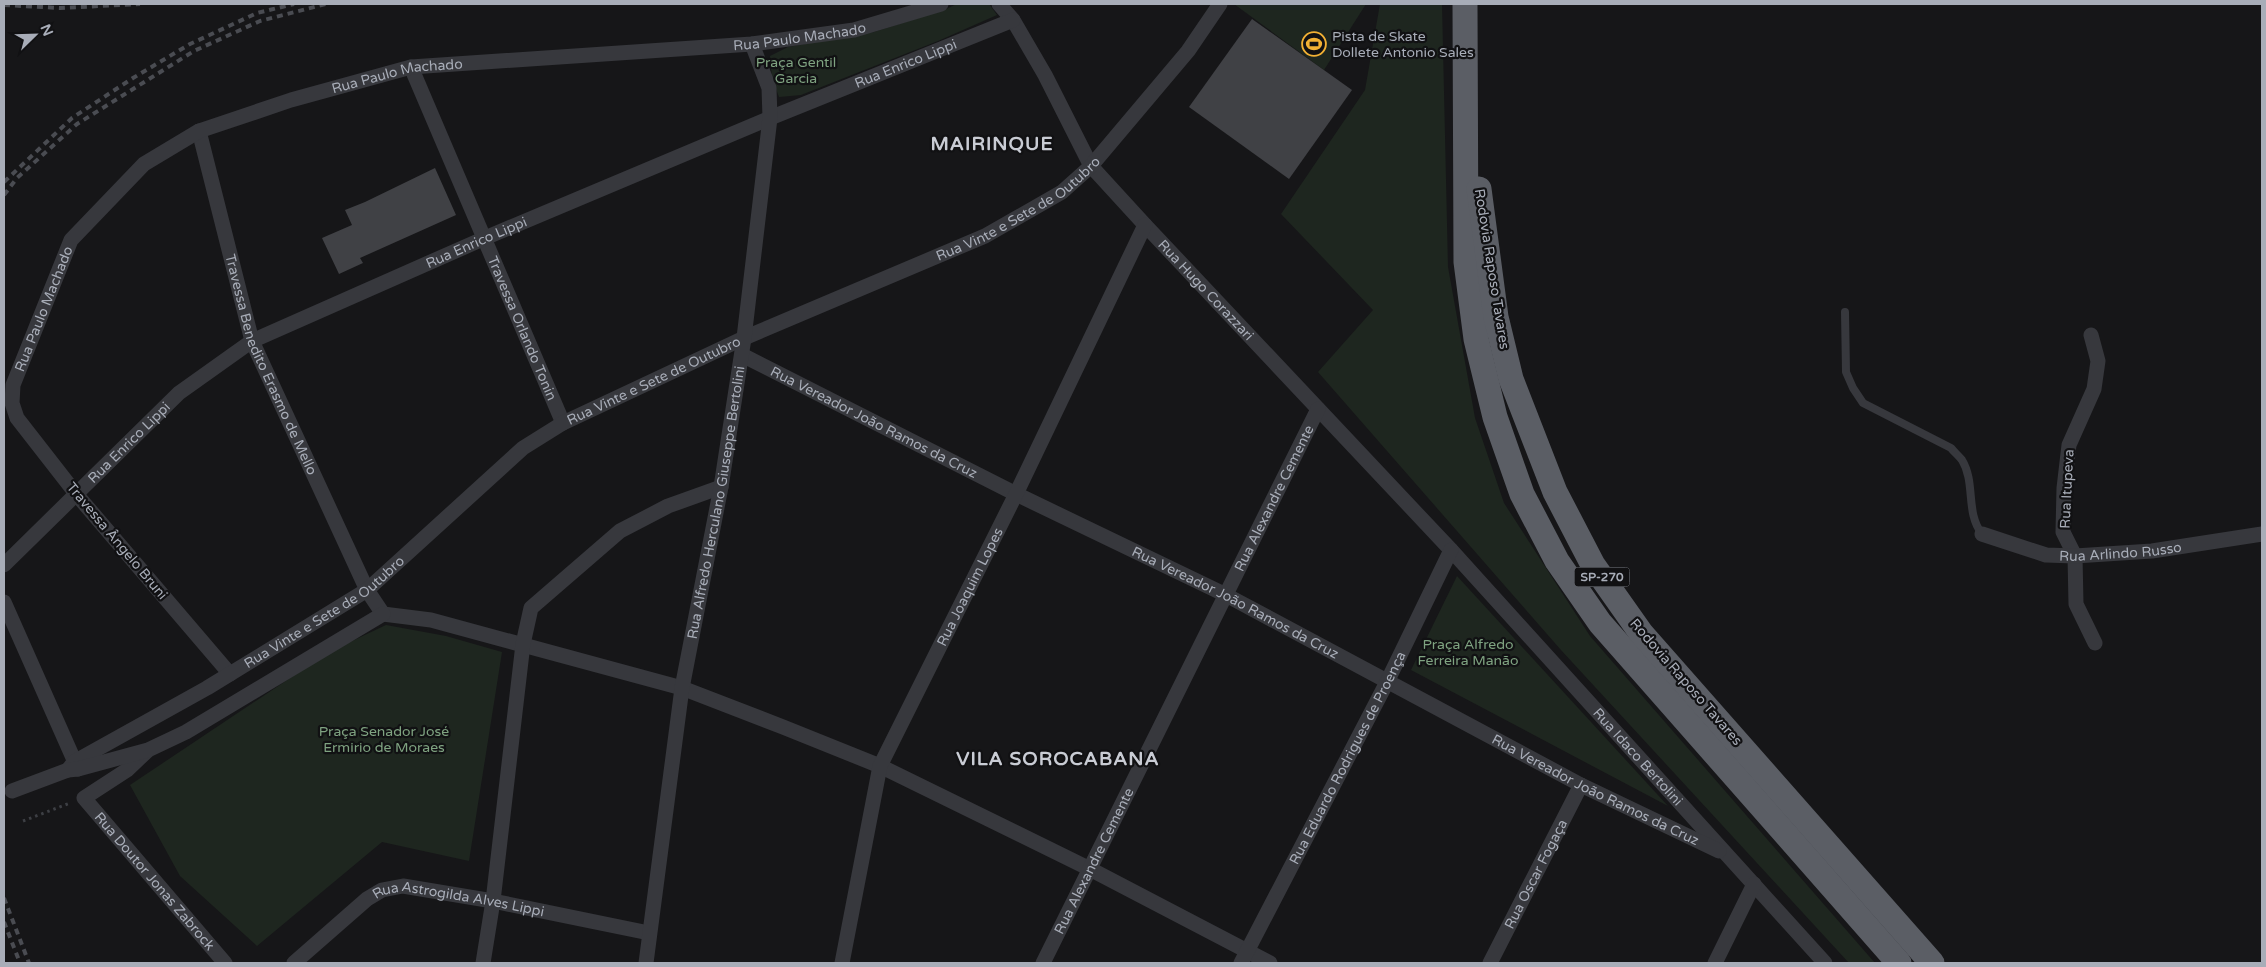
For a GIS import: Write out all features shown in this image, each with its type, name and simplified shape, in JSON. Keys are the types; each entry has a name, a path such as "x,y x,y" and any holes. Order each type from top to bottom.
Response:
{"highway":[{"name":"Rodovia Raposo Tavares","path":"1465,4 1466,262 1476,339 1495,418 1522,494 1557,561 1600,624 1899,963"},
{"name":"Rodovia Raposo Tavares","path":"1466,92 1496,317 1511,379 1555,492 1593,565 1641,633 1932,963"}],"street":[{"name":"Rua Paulo Machado","path":"12,404 13,385 71,240 144,164 199,131 290,100 411,67 752,44 854,30 941,4"},
{"name":"Rua Hugo Corazzari","path":"999,4 1013,20 1045,75 1092,166 1145,226 1451,550"},
{"name":"Rua Vinte e Sete de Outubro","path":"73,767 367,590 524,448 563,423 744,338 985,236 1062,192 1092,166 1188,51 1220,4"},
{"name":"Rua Enrico Lippi","path":"4,565 179,393 252,341 485,238 770,118 1013,20"},
{"name":"Rua Alfredo Herculano Giuseppe Bertolini","path":"646,963 648,933 682,688 721,487 742,355 770,118 769,88 752,44"},
{"name":"Travessa Orlando Tonin","path":"411,67 563,423"},
{"name":"Travessa Benedito Erasmo de Mello","path":"199,131 252,341 367,590 383,614"},
{"name":"Rua Joaquim Lopes","path":"842,963 880,766 1016,494 1145,226"},
{"name":"Rua Itupeva","path":"2091,334 2098,361 2094,389 2069,445 2064,488 2063,532 2074,556 2076,604 2094,644"},
{"name":"Rua Vereador João Ramos da Cruz","path":"742,355 1016,494 1226,595 1581,784 1727,855"},
{"name":"Travessa Ângelo Bruni","path":"12,404 17,418 76,494 230,674"},
{"name":"Rua Alexandre Cemente","path":"1043,963 1318,409"},
{"path":"483,963 493,901 523,644 531,608 620,532 668,506 721,487"},
{"name":"Rua Arlindo Russo","path":"1982,534 2046,555 2074,556 2152,551 2262,534"},
{"name":"Rua Eduardo Rodrigues de Proença","path":"1245,957 1387,682 1451,550"},
{"name":"Rua Idaco Bertolini","path":"1451,550 1825,963"},
{"path":"4,602 73,767"},
{"name":"Rua Vinte e Sete de Outubro","path":"12,791 73,767 148,750 186,732 383,614"},
{"path":"383,614 431,620 682,688 880,766 1090,869 1245,957 1270,963"},
{"name":"Rua Vinte e Sete de Outubro","path":"84,798 127,770 148,750"},
{"name":"Rua Oscar Fogaça","path":"1490,963 1581,784"},
{"name":"Rua Doutor Jonas Zabrock","path":"84,798 224,963"},
{"path":"1715,963 1754,884"},
{"name":"Rua Astrogilda Alves Lippi","path":"294,963 368,899 382,890 403,886 493,901 648,933"}],"lane":[{"path":"1845,312 1846,372 1853,388 1863,403 1951,448 1962,460 1969,479 1973,519 1982,534"}],"path":[{"path":"23,821 84,798"}],"green space":[{"name":"Praça Gentil Garcia","path":"957,4 989,4 997,15 938,41 801,95 779,97 772,78 770,56 788,47 874,32"},
{"name":"Pista de Skate Dollete Antonio Sales","path":"1234,4 1366,4 1324,70"},
{"path":"1380,4 1442,4 1448,267 1475,418 1504,503 1590,636 1875,963 1849,963 1561,650 1318,372 1373,310 1281,214 1365,90"},
{"name":"Praça Alfredo Ferreira Manão","path":"1457,576 1668,806 1411,670"},
{"name":"Praça Senador José Ermirio de Moraes","path":"386,625 446,636 502,652 469,861 382,842 257,946 180,876 130,785 329,652"}],"building":[{"path":"1252,19 1352,90 1289,179 1189,107"},
{"path":"435,168 456,215 360,258 363,263 339,274 322,238 352,225 345,210"}],"railway":[{"path":"4,5 60,8 140,4"},
{"path":"4,182 72,118 133,78 190,44 257,13 294,4"},
{"path":"4,195 17,178 77,124 194,51 260,21 326,4"},
{"path":"4,898 29,963"},
{"path":"4,922 20,963"}],"place":[{"name":"Pista de Skate Dollete Antonio Sales","path":"1314,44"}],"district":[{"name":"MAIRINQUE","path":"992,144"},
{"name":"VILA SOROCABANA","path":"1058,759"}]}
